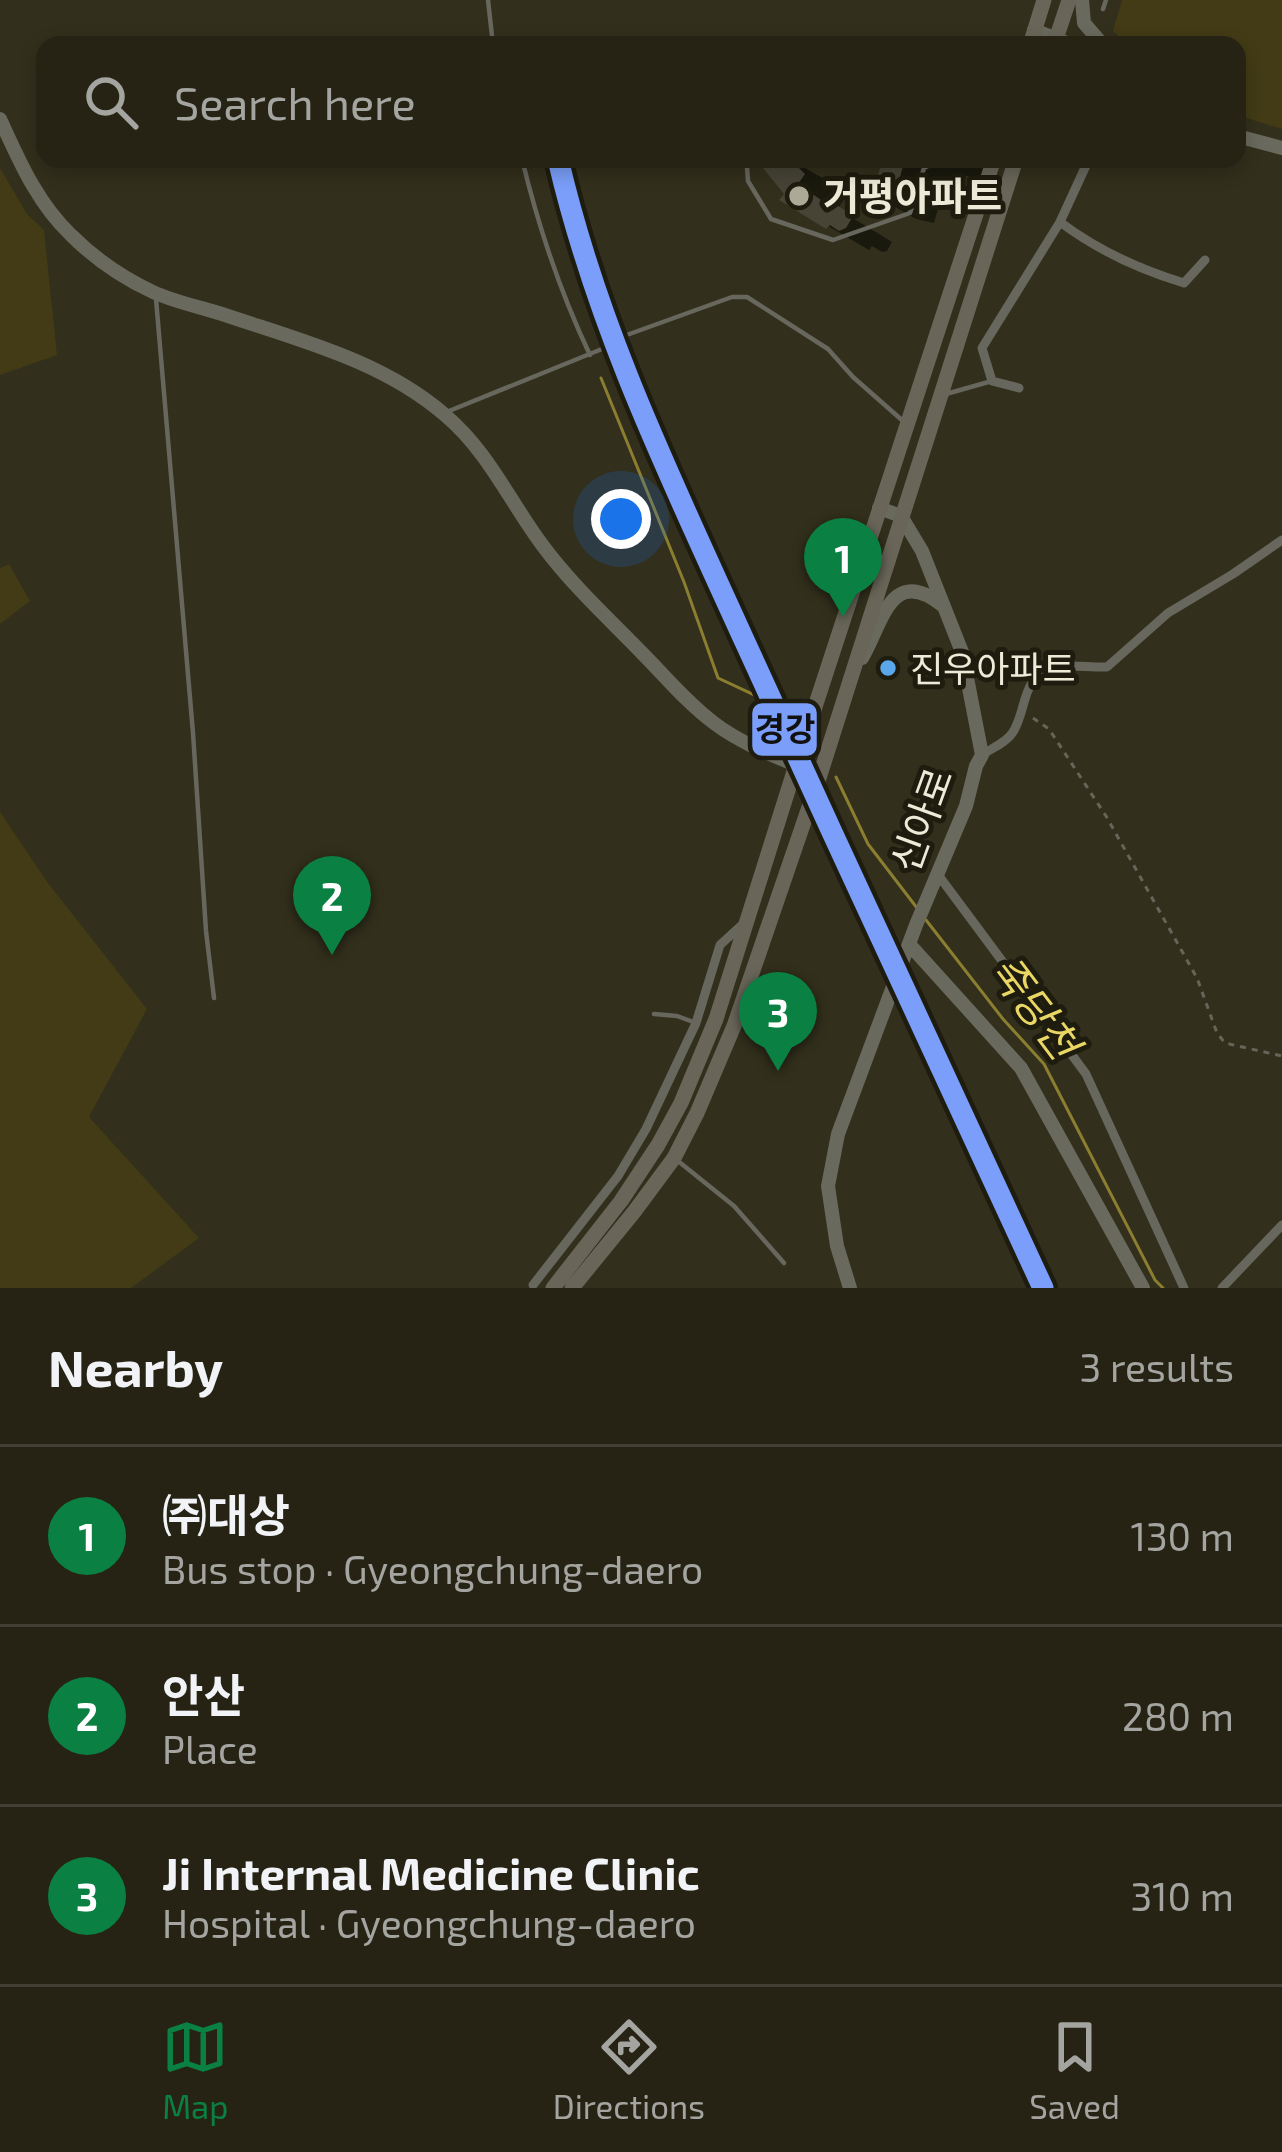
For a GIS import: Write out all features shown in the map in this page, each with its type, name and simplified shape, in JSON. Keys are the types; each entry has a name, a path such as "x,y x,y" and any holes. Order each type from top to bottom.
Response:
{"main road":[{"path":"1033,36 1045,0"},
{"path":"1062,36 1069,0"},
{"path":"553,1288 658,1145 716,1019 985,168"},
{"path":"572,1288 674,1158 734,1026 820,775 1013,168"}],"street":[{"path":"1082,0 1084,22 1096,36"},
{"path":"0,119 49,211 114,270 155,293 386,374 444,413 489,463 562,572 684,696 736,738 820,775"},
{"path":"1246,138 1282,148"},
{"path":"1019,388 992,381 982,348 1060,222 1085,168"},
{"path":"1060,222 1157,274 1184,283 1205,260"},
{"path":"879,508 901,516"},
{"name":"신아로","path":"850,1288 831,1214 832,1160 848,1105 982,755 966,666 922,550 901,516"},
{"path":"982,755 1012,735 1027,689 1042,672 1054,667 1107,667 1168,613 1282,540"},
{"path":"855,666 887,604 899,595 929,594 945,607"},
{"path":"938,876 1086,1074 1184,1288"},
{"path":"533,1285 618,1176 673,1076 696,1023 720,945 748,919"},
{"path":"909,944 1022,1068 1142,1288"},
{"path":"642,1135 674,1158"},
{"path":"1222,1288 1282,1225"}],"lane":[{"path":"488,0 492,36"},
{"path":"1103,9 1106,0"},
{"path":"524,168 569,307 590,355"},
{"path":"747,168 748,181 771,219 833,240 910,213 924,168"},
{"path":"155,293 214,998"},
{"path":"624,336 732,297 747,297 828,349 907,424"},
{"path":"959,340 982,348"},
{"path":"444,413 602,349"},
{"path":"940,395 992,381"},
{"path":"654,1014 696,1023"},
{"path":"674,1158 734,1206 784,1264"}],"path":[{"path":"1022,711 1049,728 1106,816 1197,978 1216,1033 1225,1042 1282,1055"}],"shaded area":[{"path":"1122,0 1282,0 1282,129 1246,118 1246,36 1119,36 1113,31"},
{"path":"0,168 27,214 44,230 57,355 0,375"},
{"path":"9,564 30,601 0,624 0,568"},
{"path":"0,812 48,883 147,1009 89,1117 199,1238 131,1288 0,1288"}],"building":[{"name":"거평아파트","path":"763,168 799,168 805,174 798,184 853,216 846,228 839,231 830,225 826,229 779,200 784,194"},
{"name":"거평아파트","path":"880,168 902,168 893,202 871,197"}],"waterway":[{"name":"죽당천","path":"601,378 718,678 795,714"},
{"name":"죽당천","path":"836,777 868,844 917,908"},
{"name":"죽당천","path":"926,920 1044,1064 1163,1288"}],"transit line":[{"name":"경강","path":"560,168 594,285 665,465 1043,1288"}],"place":[{"name":"거평아파트","path":"799,196"},
{"name":"㈜대상","path":"843,617"},
{"name":"진우아파트","path":"888,668"},
{"name":"안산","path":"332,955"},
{"name":"Ji Internal Medicine Clinic","path":"778,1071"}]}
